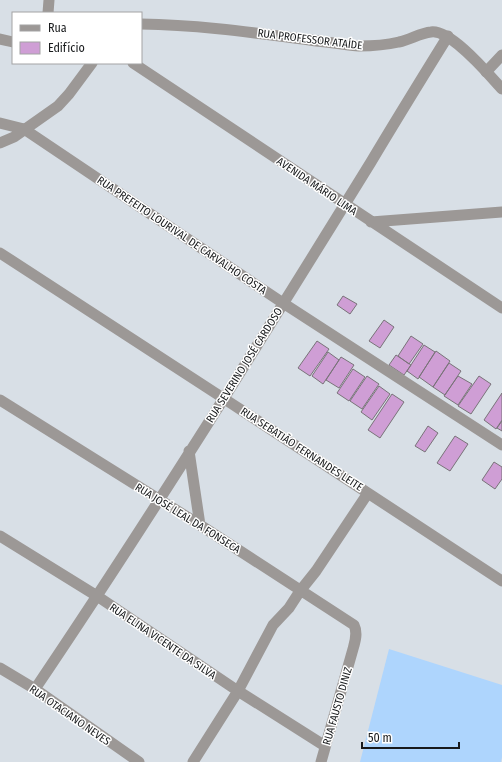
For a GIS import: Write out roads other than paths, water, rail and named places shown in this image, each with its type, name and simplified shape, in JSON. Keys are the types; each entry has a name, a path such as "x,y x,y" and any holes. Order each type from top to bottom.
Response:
{"street":[{"path":"48,12 49,0"},
{"name":"RUA PROFESSOR ATAÍDE","path":"142,24 220,28 359,46 374,46 400,42 431,32 437,32 448,36"},
{"path":"448,36 472,57 502,89"},
{"name":"RUA SEVERINO JOSÉ CARDOSO","path":"34,689 97,596 190,451 448,36"},
{"path":"0,39 12,42"},
{"path":"486,72 502,55"},
{"path":"0,143 14,137 63,101 91,64"},
{"name":"AVENIDA MÁRIO LIMA","path":"135,64 502,308"},
{"name":"RUA PREFEITO LOURIVAL DE CARVALHO COSTA","path":"0,123 24,129 283,302 502,445"},
{"path":"371,222 502,212"},
{"name":"RUA SEBATIÃO FERNANDES LEITE","path":"0,253 502,581"},
{"name":"RUA JOSÉ LEAL DA FONSECA","path":"0,400 200,525 354,625 356,634 353,650"},
{"path":"190,451 200,525"},
{"path":"193,762 238,691 273,625 289,608 300,590 316,571 368,493"},
{"name":"RUA ELINA VICENTE DA SILVA","path":"0,536 97,596 238,691 325,746"},
{"name":"RUA FAUSTO DINIZ","path":"321,762 353,650"},
{"name":"RUA OTACIANO NEVES","path":"0,668 34,689 139,762"}]}
